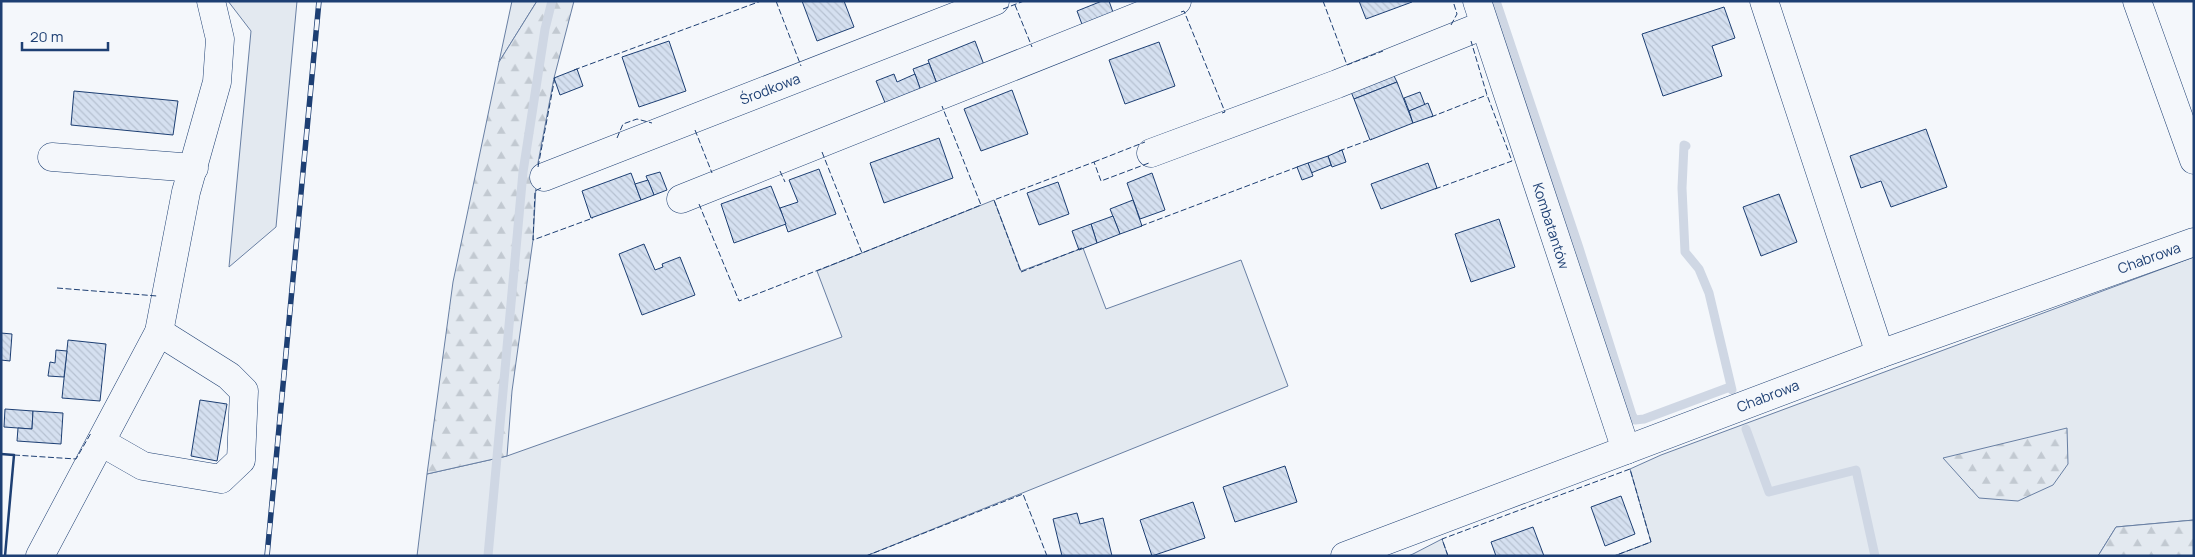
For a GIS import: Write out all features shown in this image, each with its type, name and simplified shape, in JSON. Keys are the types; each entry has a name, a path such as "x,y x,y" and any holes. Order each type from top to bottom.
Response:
{"street":[{"path":"40,556 159,332 186,192 217,82 220,39 211,1"},
{"name":"Środkowa","path":"544,177 995,1"},
{"path":"682,199 1177,1"},
{"path":"1764,1 1880,354"},
{"path":"2137,1 2194,160"},
{"path":"1151,153 1337,84 1480,13"},
{"name":"Kombatantów","path":"1480,13 1626,450"},
{"path":"52,156 194,168"},
{"name":"Chabrowa","path":"1345,556 1880,354 2194,242"},
{"path":"102,442 143,466 221,479 241,460 244,391 229,376 159,332"}],"green space":[{"path":"228,1 297,1 276,227 229,267 251,31"},
{"path":"512,1 537,1 499,62"},
{"path":"537,1 574,1 554,78 537,168 533,240 512,391 507,456 427,474 453,282 499,62"},
{"path":"994,200 1021,271 1083,248 1106,309 1241,260 1288,386 866,556 417,556 427,474 507,456 842,337 817,271"},
{"path":"2194,257 2194,520 2116,527 2098,556 1614,556 1651,542 1630,469 1661,455"},
{"path":"2067,428 2068,464 2053,485 2018,501 1979,498 1943,458"},
{"path":"2194,520 2194,556 2098,556 2116,527"},
{"path":"1442,539 1448,556 1408,556 1413,554"}],"building":[{"path":"802,1 844,1 854,27 817,41"},
{"path":"1102,1 1109,1 1114,15 1083,27 1077,11"},
{"path":"1359,1 1412,1 1412,2 1366,19"},
{"path":"1724,7 1735,38 1712,46 1722,76 1663,96 1642,34"},
{"path":"669,41 686,91 639,107 622,57"},
{"path":"975,41 984,65 937,84 928,60"},
{"path":"1159,42 1175,86 1125,104 1109,60"},
{"path":"929,63 937,84 921,91 913,69"},
{"path":"577,69 583,86 560,95 554,78"},
{"path":"1391,70 1397,82 1354,99 1349,87"},
{"path":"894,74 897,82 915,74 921,91 886,105 876,81"},
{"path":"1397,82 1413,123 1370,140 1354,99"},
{"path":"1012,90 1028,134 981,151 964,109"},
{"path":"74,91 178,101 173,135 71,125"},
{"path":"1420,92 1425,105 1409,111 1404,98"},
{"path":"1428,103 1433,116 1413,123 1409,111"},
{"path":"1926,129 1947,187 1891,207 1881,181 1861,188 1850,156"},
{"path":"939,138 953,178 884,203 870,163"},
{"path":"1342,150 1346,162 1332,167 1328,156"},
{"path":"1328,156 1331,165 1311,173 1308,163"},
{"path":"1308,163 1313,176 1302,180 1297,167"},
{"path":"1428,163 1437,188 1381,209 1371,184"},
{"path":"819,169 836,214 788,232 780,208 798,202 789,180"},
{"path":"660,172 667,190 654,195 646,176"},
{"path":"631,173 641,200 591,218 582,191"},
{"path":"1152,173 1165,210 1140,219 1127,183"},
{"path":"648,180 654,195 641,200 635,184"},
{"path":"1058,182 1069,214 1039,225 1027,193"},
{"path":"771,186 786,224 734,243 721,204"},
{"path":"1779,194 1797,242 1761,256 1743,207"},
{"path":"1133,200 1142,226 1120,234 1110,209"},
{"path":"1113,216 1120,234 1097,243 1091,224"},
{"path":"1499,219 1515,267 1471,282 1455,234"},
{"path":"1091,224 1097,243 1079,250 1072,231"},
{"path":"644,244 655,270 663,267 662,264 680,257 695,295 642,315 619,254"},
{"path":"1,333 12,334 10,361 1,360"},
{"path":"68,340 106,344 100,401 62,398"},
{"path":"56,350 67,351 64,377 48,376 50,362 55,363"},
{"path":"200,400 227,404 217,461 191,456"},
{"path":"5,409 33,411 32,429 4,427"},
{"path":"33,411 63,413 61,444 17,441 18,428 32,429"},
{"path":"1285,466 1297,502 1235,522 1223,487"},
{"path":"1621,496 1635,534 1605,546 1591,507"},
{"path":"1193,502 1205,538 1152,556 1140,520"},
{"path":"1077,513 1080,524 1103,518 1112,556 1062,556 1053,519"},
{"path":"1533,527 1544,556 1496,556 1491,542"}],"waterway":[{"path":"488,556 523,172 545,29 552,1"},
{"path":"1496,1 1635,420 1644,419 1730,387"},
{"path":"1686,146 1684,145 1682,188 1685,252 1699,269 1709,293 1732,390"},
{"path":"1746,429 1769,492 1856,470 1875,556"}],"railway":[{"path":"267,556 319,1"}],"fence":[{"path":"574,70 761,1"},
{"path":"776,1 801,66"},
{"path":"1003,9 1024,1"},
{"path":"1323,1 1347,65 1383,51"},
{"path":"1451,25 1457,14 1453,1"},
{"path":"1015,5 1032,47"},
{"path":"1181,12 1184,11 1225,112 1222,113"},
{"path":"1435,189 1512,161 1487,95 1471,41"},
{"path":"538,167 555,77"},
{"path":"1431,117 1487,95"},
{"path":"822,152 862,253 981,205 942,106"},
{"path":"617,138 623,124 637,119 652,123"},
{"path":"695,130 712,173"},
{"path":"1339,151 1372,139"},
{"path":"1094,162 1145,142"},
{"path":"1082,248 1021,272 994,200 1094,162 1101,181 1149,163"},
{"path":"1141,226 1300,166"},
{"path":"780,171 785,182"},
{"path":"541,188 535,191 533,240 593,218"},
{"path":"699,204 739,301 862,253"},
{"path":"57,288 157,296"},
{"path":"14,455 76,459 91,433"},
{"path":"1448,556 1442,539 1630,469 1651,542 1614,556"},
{"path":"866,556 1023,494 1047,556"}],"wall":[{"path":"1,454 14,455 5,556"}]}
